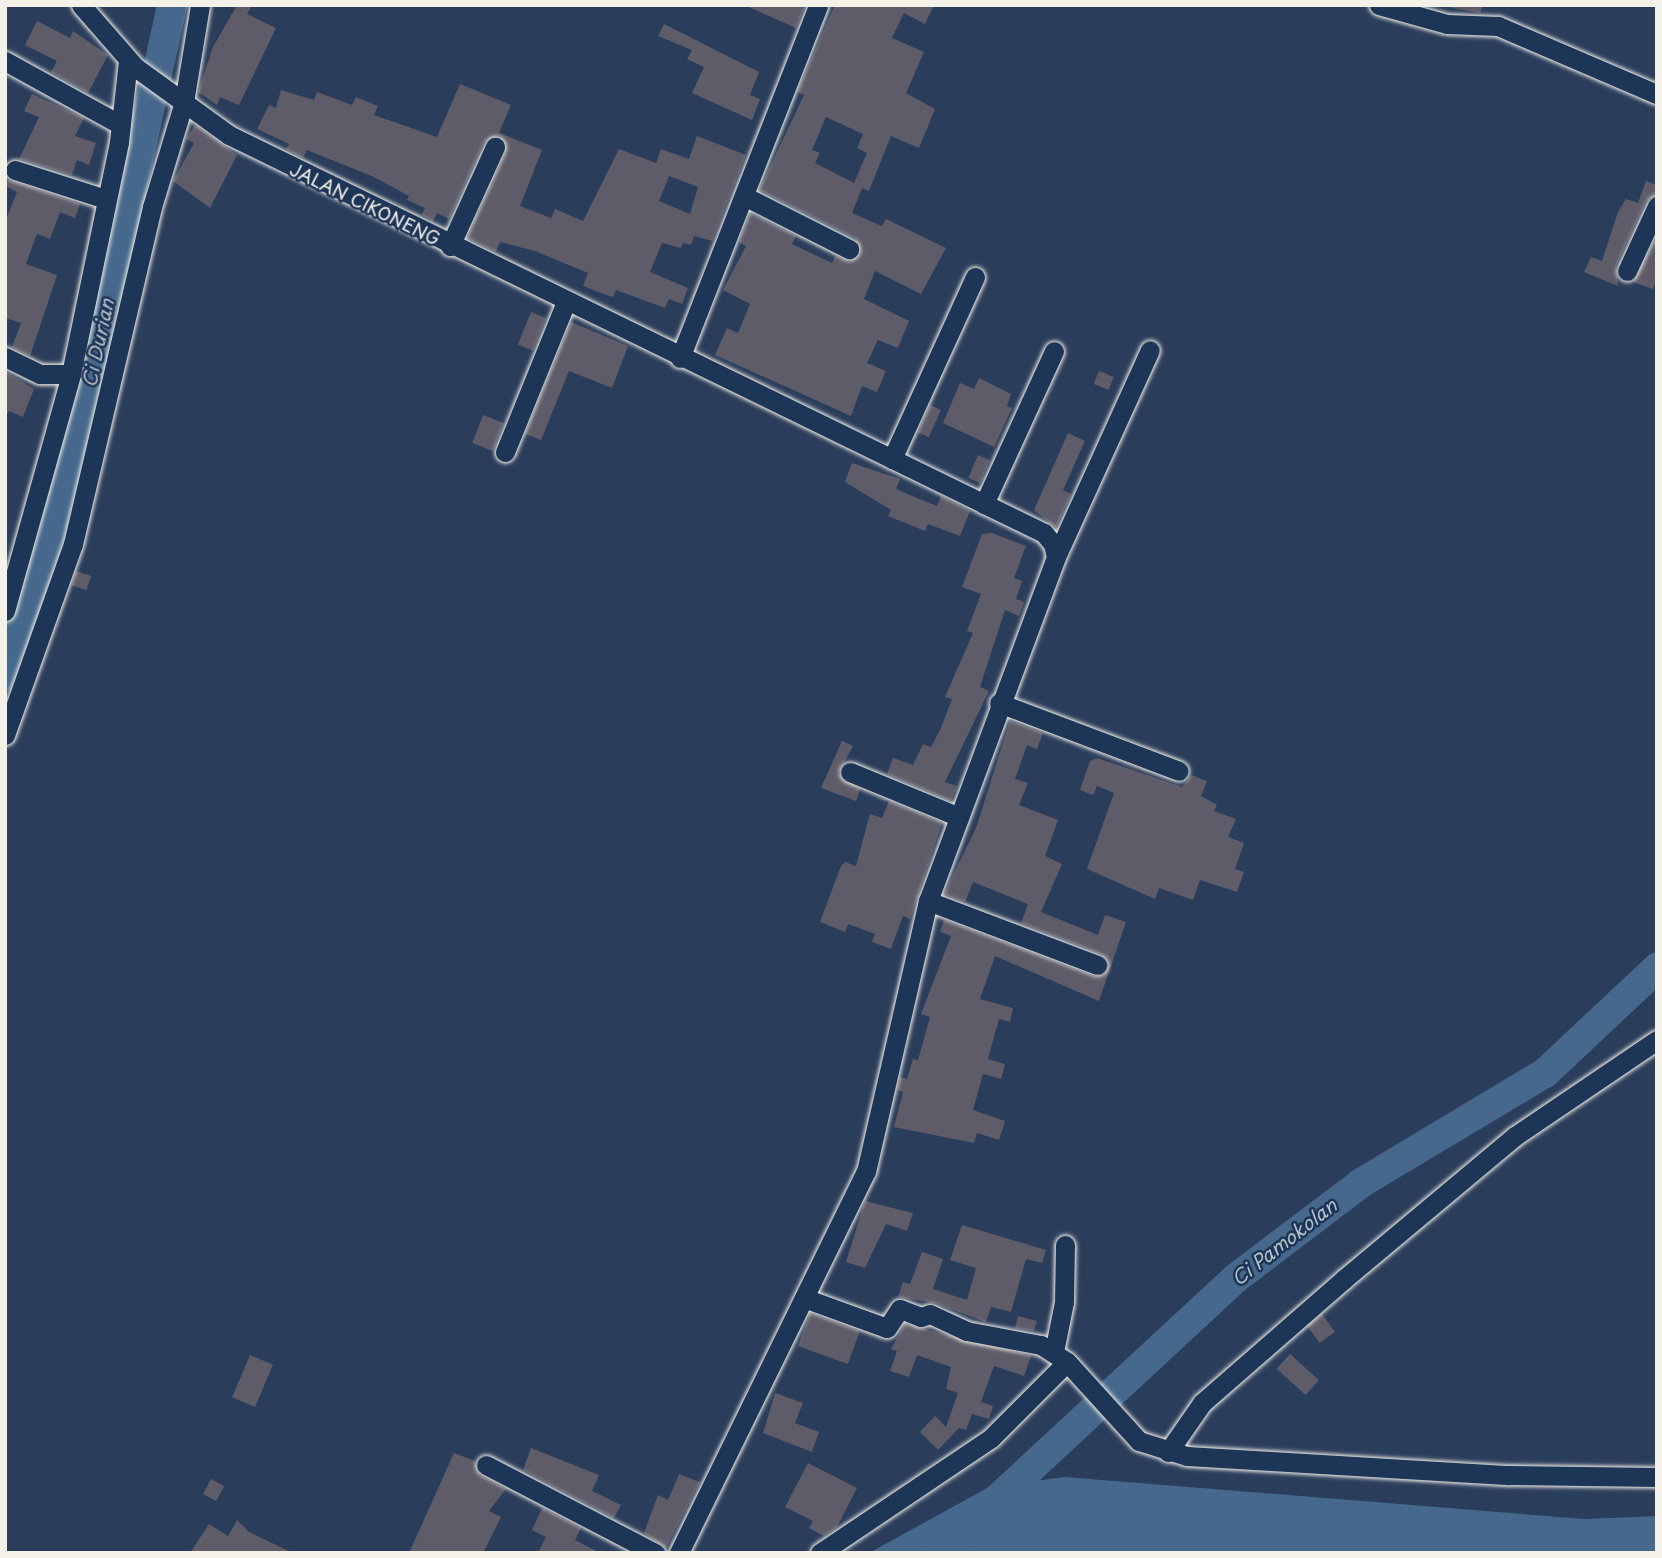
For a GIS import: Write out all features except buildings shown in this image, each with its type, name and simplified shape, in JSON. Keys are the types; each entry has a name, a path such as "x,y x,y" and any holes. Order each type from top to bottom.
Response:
{"street":[{"name":"JALAN CIKONENG","path":"80,5 132,63 229,135 450,246 1044,533 1056,557"},
{"path":"5,735 73,544 201,5"},
{"path":"680,358 818,5"},
{"path":"1379,5 1447,24 1498,26 1657,94"},
{"path":"5,61 121,125"},
{"path":"5,611 71,374 132,63"},
{"path":"450,246 495,148"},
{"path":"15,170 106,200"},
{"path":"744,196 849,249"},
{"path":"1627,271 1657,206"},
{"path":"892,460 975,277"},
{"path":"505,452 566,302"},
{"path":"679,1553 866,1171 928,901 999,703 1056,557 1150,350"},
{"path":"984,503 1054,351"},
{"path":"5,357 40,374 71,374"},
{"path":"999,703 1179,771"},
{"path":"850,772 959,817"},
{"path":"928,901 1097,965"},
{"path":"1168,1452 1202,1403 1344,1279 1515,1136 1657,1040"},
{"path":"820,1553 991,1438 1061,1357 1065,1245"},
{"path":"804,1298 887,1328 900,1309 1061,1357 1139,1441 1168,1452 1508,1475 1657,1477"},
{"path":"486,1465 656,1553"}],"water":[{"path":"1065,1477 1584,1519 1657,1516 1657,1553 869,1553 989,1487"}],"waterway":[{"name":"Ci Durian","path":"5,676 68,479 172,5"},
{"name":"Ci Pamokolan","path":"939,1553 1236,1278 1361,1183 1545,1073 1657,968"}]}
